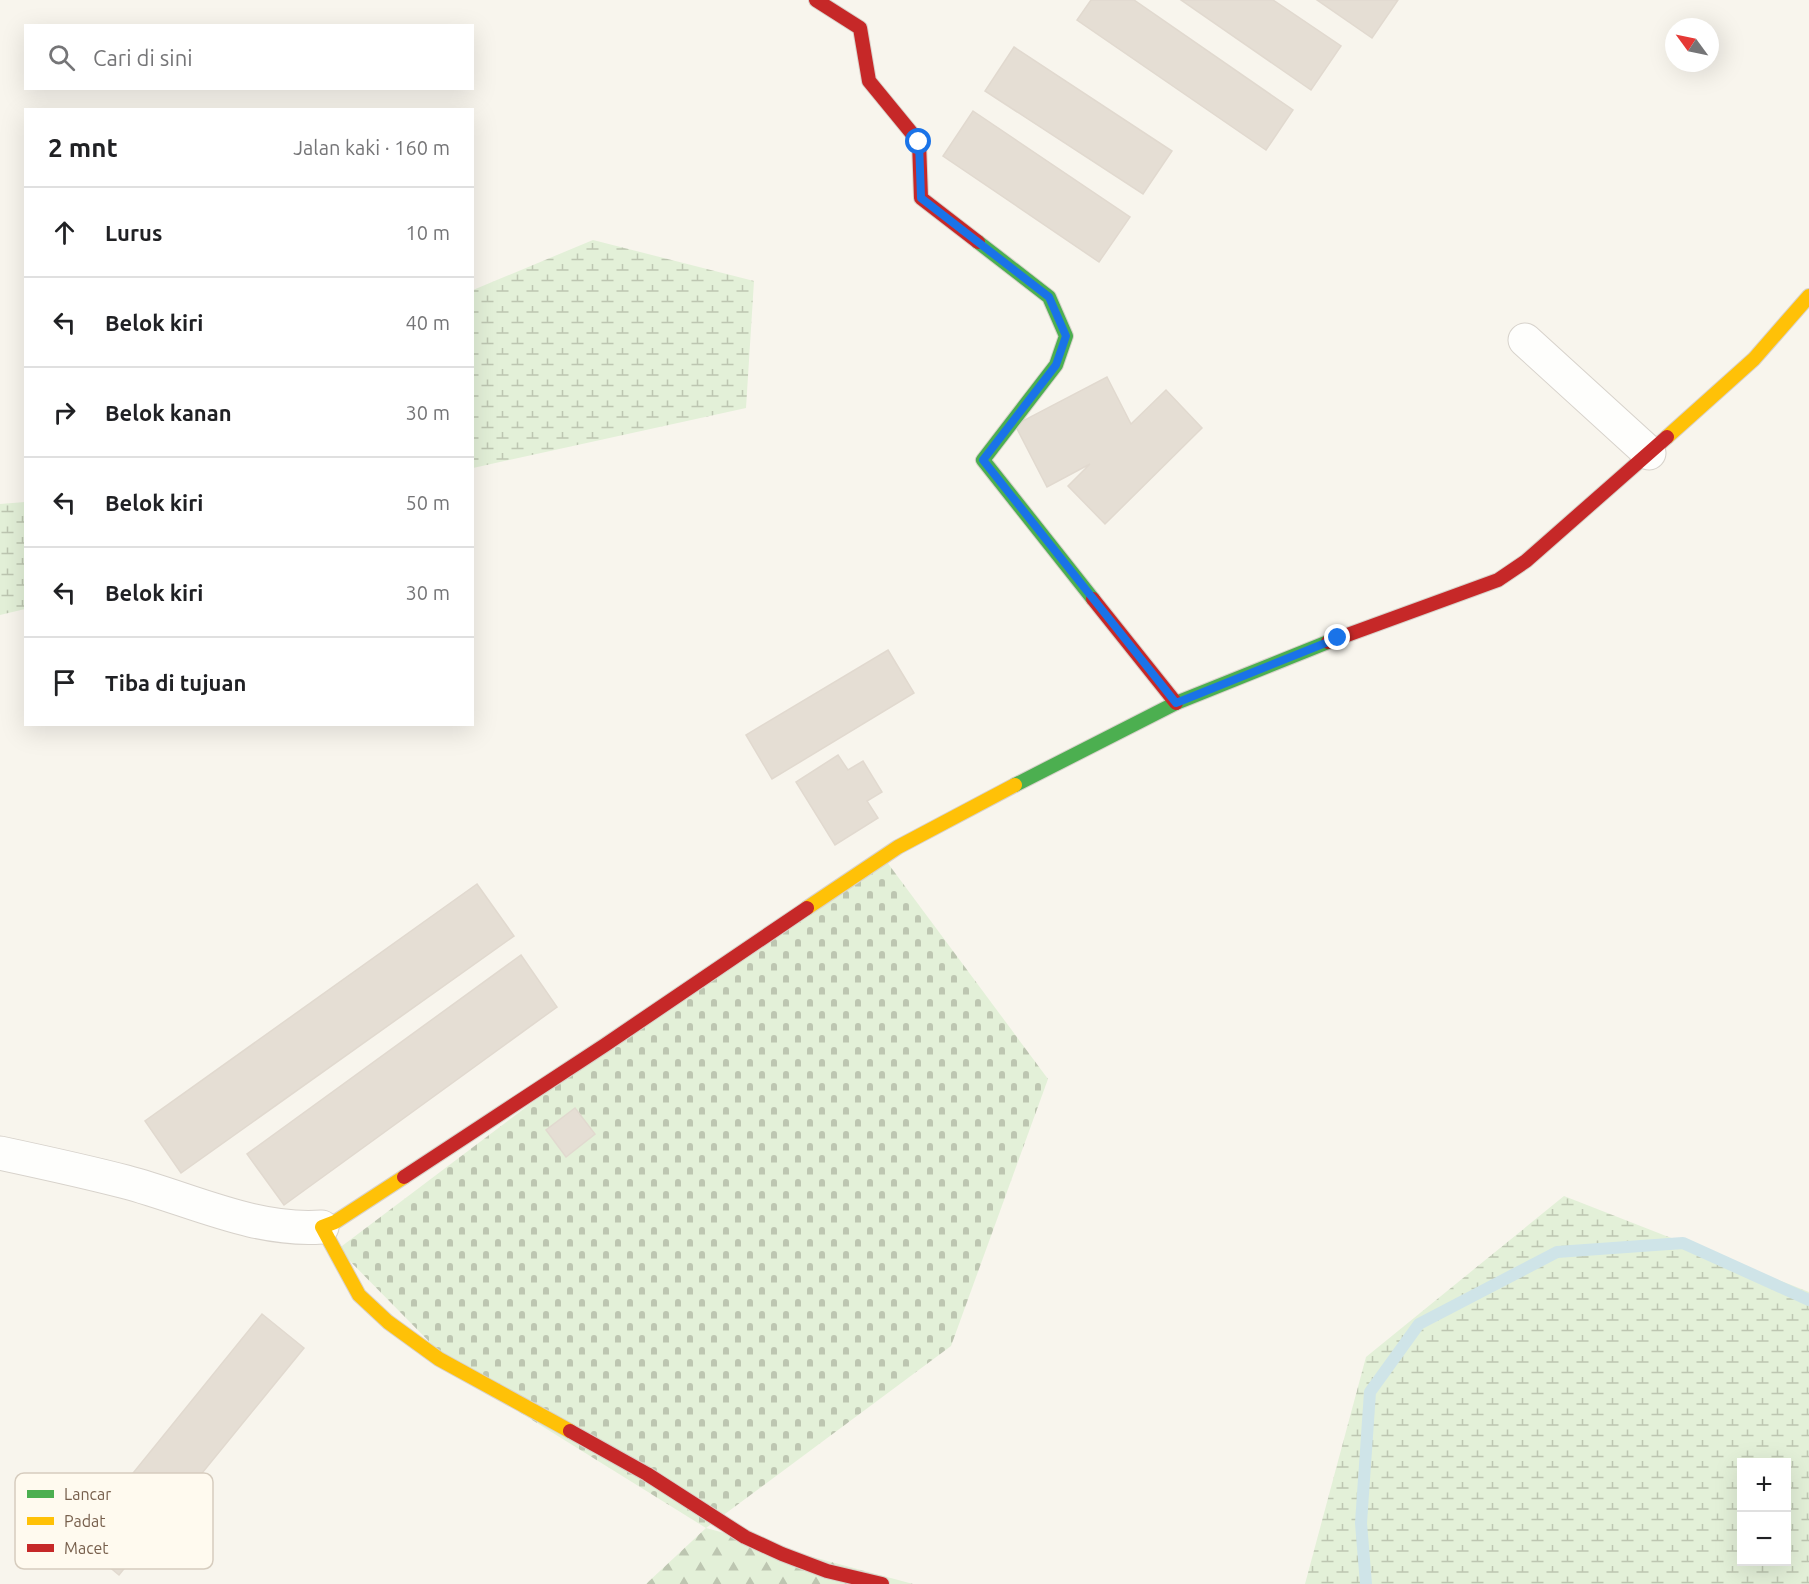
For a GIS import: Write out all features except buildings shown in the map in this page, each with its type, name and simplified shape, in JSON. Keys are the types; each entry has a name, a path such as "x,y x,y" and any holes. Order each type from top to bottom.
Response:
{"street":[{"path":"816,0 860,28 869,81 919,142 921,198 1049,297 1066,336 1056,365 983,460 1176,703"},
{"path":"0,1153 126,1182 260,1223 300,1229 322,1227 335,1222 605,1045 898,847 1044,769 1176,703 1338,638 1497,580 1526,561 1649,453 1680,429 1748,366 1789,323 1809,296"},
{"path":"1525,340 1649,453"},
{"path":"322,1227 359,1295 388,1322 439,1359 647,1474 745,1537 827,1571 882,1584"}],"green space":[{"path":"593,240 754,281 746,408 474,468 474,290"},
{"path":"24,502 24,609 0,615 0,504"},
{"path":"881,854 1048,1079 951,1346 706,1528 466,1379 338,1249 639,1022"},
{"path":"1564,1196 1809,1292 1809,1584 1305,1584 1366,1357"},
{"path":"706,1528 913,1584 646,1584"}],"waterway":[{"path":"1366,1584 1361,1523 1370,1392 1419,1324 1557,1252 1683,1243 1809,1300"}],"traffic: fast":[{"path":"978,242 1049,297 1066,336 1056,365 983,460 1093,599"},
{"path":"1015,785 1176,703 1328,642"}],"traffic: slow":[{"path":"1667,437 1754,359 1809,296"},
{"path":"807,908 898,847 1015,785"},
{"path":"404,1177 335,1222 322,1227 359,1295 388,1322 439,1359 570,1431"}],"traffic: jam":[{"path":"816,0 860,28 869,81 919,142 921,198 978,242"},
{"path":"1328,642 1498,580 1526,561 1667,437"},
{"path":"1093,599 1176,703"},
{"path":"404,1177 605,1045 807,908"},
{"path":"570,1431 647,1474 745,1537 827,1571 882,1584"}],"route":[{"path":"919,142 921,198 1049,297 1066,336 1056,365 983,460 1176,703 1338,638"}]}
